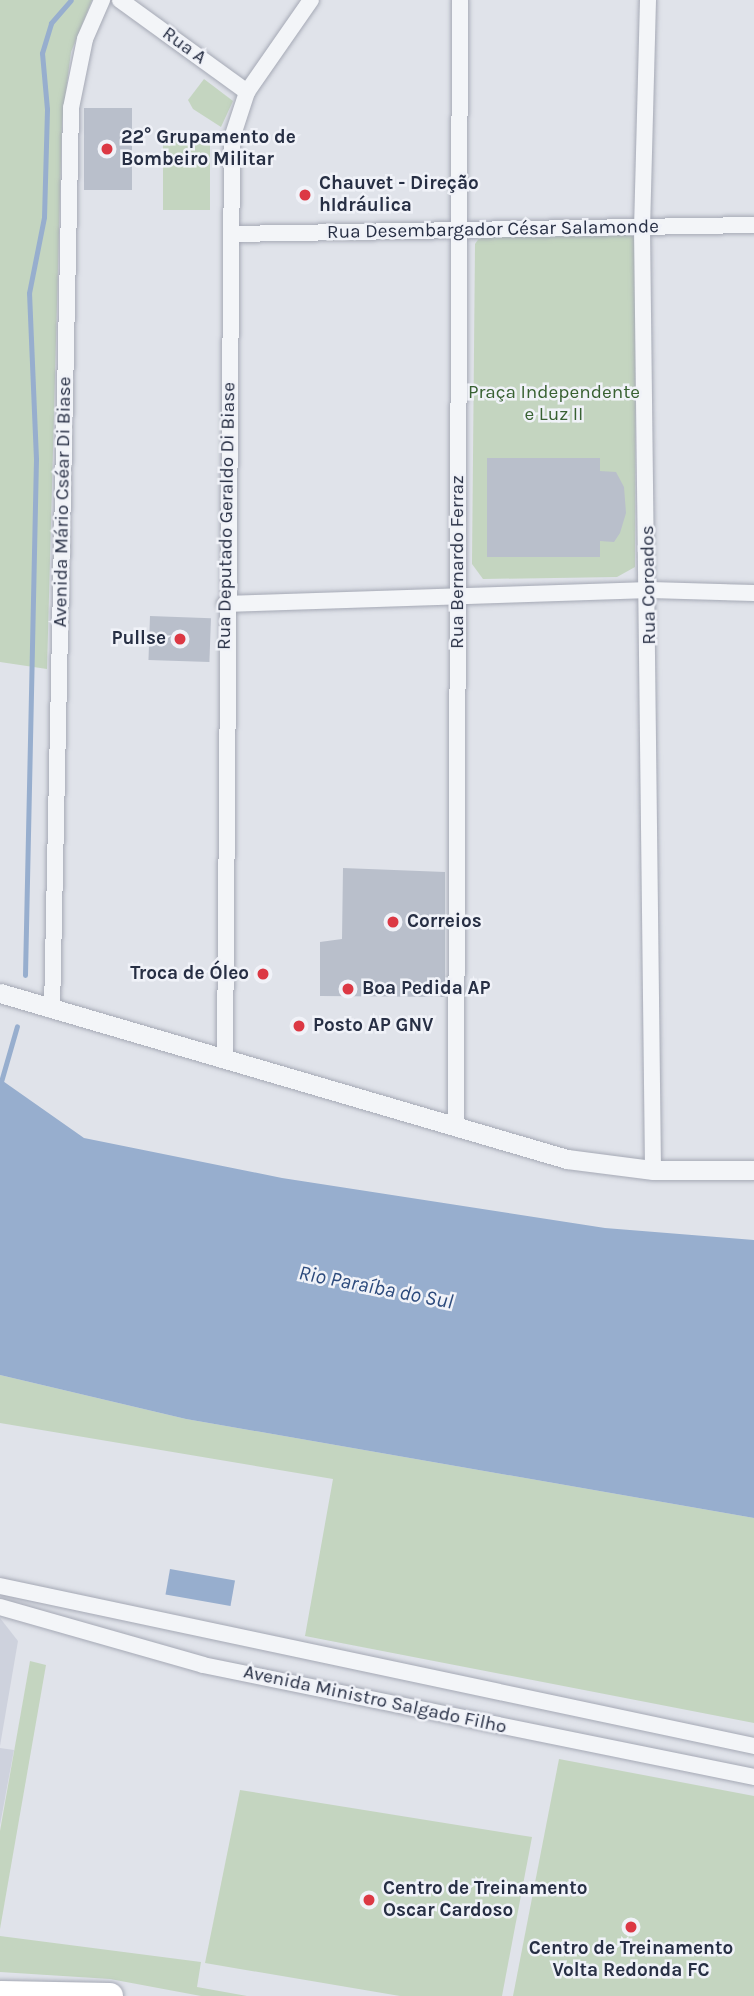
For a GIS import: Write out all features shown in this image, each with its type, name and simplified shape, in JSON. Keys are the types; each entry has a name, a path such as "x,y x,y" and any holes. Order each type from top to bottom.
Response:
{"highway":[{"path":"0,1994 110,1996"}],"street":[{"name":"Avenida Mário Cséar Di Biase","path":"43,1007 72,108 81,55 102,0"},
{"name":"Rua A","path":"120,0 247,92"},
{"name":"Rua Deputado Geraldo Di Biase","path":"225,1056 225,604 232,138 247,92 311,0"},
{"name":"Rua Bernardo Ferraz","path":"456,1124 457,229 460,0"},
{"name":"Rua Coroados","path":"648,0 642,228 650,590 653,1170"},
{"name":"Rua Desembargador César Salamonde","path":"232,234 754,225"},
{"path":"225,604 650,590 754,593"},
{"path":"0,993 225,1056 567,1159 653,1170 754,1170"},
{"name":"Avenida Ministro Salgado Filho","path":"0,1586 754,1746"},
{"name":"Avenida Ministro Salgado Filho","path":"0,1607 203,1665 754,1777"}],"shaded area":[{"path":"0,1618 18,1641 0,1746"},
{"path":"0,1748 14,1750 0,1825"}],"green space":[{"path":"0,0 92,0 71,52 62,122 47,669 0,662"},
{"path":"204,79 233,101 221,127 193,109 188,100"},
{"path":"163,138 210,138 210,210 163,210"},
{"name":"Praça Independente e Luz II","path":"631,233 636,242 635,567 617,577 483,579 472,564 475,244 482,234"},
{"path":"0,1375 186,1419 754,1518 754,1723 305,1636 333,1479 0,1423"},
{"path":"30,1661 46,1665 0,1929 0,1831"},
{"name":"Centro de Treinamento Volta Redonda FC","path":"559,1759 754,1796 754,1996 513,1996"},
{"name":"Centro de Treinamento Oscar Cardoso","path":"240,1790 532,1837 502,1996 400,1996 205,1963"},
{"path":"0,1936 201,1962 197,1987 247,1996 201,1996 110,1979 0,1972"}],"water":[{"name":"Rio Paraíba do Sul","path":"0,1079 84,1138 282,1178 605,1228 754,1240 754,1518 186,1419 0,1375"},
{"path":"170,1569 235,1580 230,1606 165,1595"}],"building":[{"name":"22° Grupamento de Bombeiro Militar","path":"84,108 132,108 132,190 84,190"},
{"path":"487,458 600,458 600,471 616,472 624,487 626,513 620,533 614,542 600,541 600,557 487,557"},
{"name":"Pullse","path":"150,616 211,618 209,662 148,660"},
{"name":"Correios","path":"343,868 445,872 445,997 320,996 320,942 342,939"}],"waterway":[{"path":"25,975 36,459 29,293 44,217 47,109 42,53 51,23 71,0"},
{"path":"0,1085 17,1026"}],"place":[{"name":"22° Grupamento de Bombeiro Militar","path":"107,149"},
{"name":"Chauvet - Direção hIdráulica","path":"305,195"},
{"name":"Pullse","path":"180,639"},
{"name":"Correios","path":"393,922"},
{"name":"Troca de Óleo","path":"263,974"},
{"name":"Boa Pedida AP","path":"348,989"},
{"name":"Posto AP GNV","path":"299,1026"},
{"name":"Centro de Treinamento Oscar Cardoso","path":"369,1900"},
{"name":"Centro de Treinamento Volta Redonda FC","path":"631,1927"}]}
